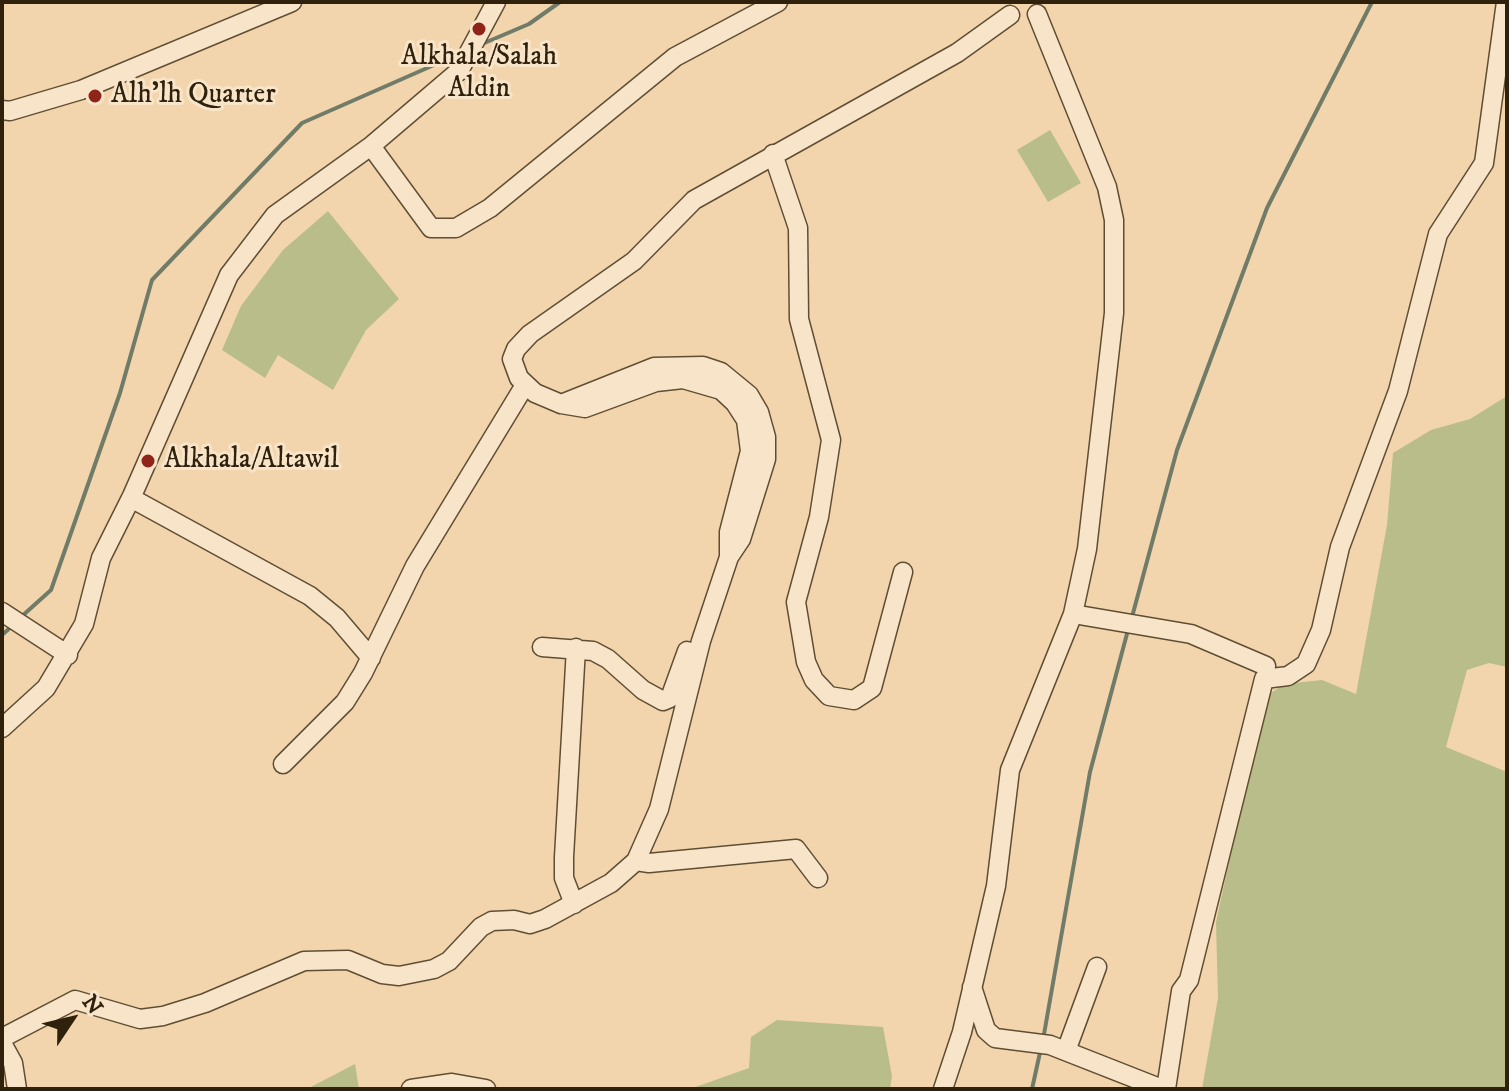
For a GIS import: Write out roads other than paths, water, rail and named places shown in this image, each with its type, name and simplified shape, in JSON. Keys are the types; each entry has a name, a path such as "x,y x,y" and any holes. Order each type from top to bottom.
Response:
{"street":[{"path":"5,112 81,90 292,2"},
{"path":"2,728 46,688 84,624 101,558 131,498 229,275 275,215 371,146 459,71 496,2"},
{"path":"371,146 431,228 456,228 490,208 675,57 778,2"},
{"path":"972,987 986,1030 995,1038 1050,1045 1164,1089 1181,991 1189,980 1264,679 1288,676 1306,664 1321,630 1340,547 1366,470 1398,391 1438,234 1484,163 1506,2"},
{"path":"17,1089 13,1063 2,1040 75,1000 140,1019 163,1016 205,1003 304,961 348,960 382,974 419,972 449,961 492,921 514,920 530,924 611,883 636,861 646,846 676,754 683,706 729,557 729,532 747,471 750,431 735,403 721,390 683,379 656,382 585,408 561,404 525,385 514,370 512,359 522,341 634,261 694,200 957,53 1009,9 1024,21 1038,8 1107,187 1114,220 1114,313 1087,549 1073,614 1010,770 996,886 972,987 943,1087"},
{"path":"773,154 798,228 799,319 831,440 819,517 796,602 806,662 814,680 829,696 854,700 872,688 903,572"},
{"path":"283,764 345,702 371,658 415,566 525,385"},
{"path":"131,498 310,596 337,618 371,658"},
{"path":"542,647 593,651 608,659 643,690 663,701 670,698 693,632 712,608"},
{"path":"2,612 68,655"},
{"path":"1073,614 1191,634 1266,666"},
{"path":"574,904 564,878 564,857 576,648"},
{"path":"636,861 649,863 796,849 818,878"},
{"path":"1066,1051 1097,967"},
{"path":"411,1089 452,1083 486,1089"}],"waterway":[{"path":"482,44 529,24 560,2"},
{"path":"1132,617 1177,450 1267,208 1372,2"},
{"path":"21,617 51,590 120,393 152,280 302,123 459,54"},
{"path":"2,635 12,626"},
{"path":"1043,1040 1090,772 1128,630"},
{"path":"1032,1089 1041,1048"}],"place":[{"name":"Alkhala/Salah Aldin","path":"479,29"},
{"name":"Alh'lh Quarter","path":"95,96"},
{"name":"Alkhala/Altawil","path":"148,461"}]}
